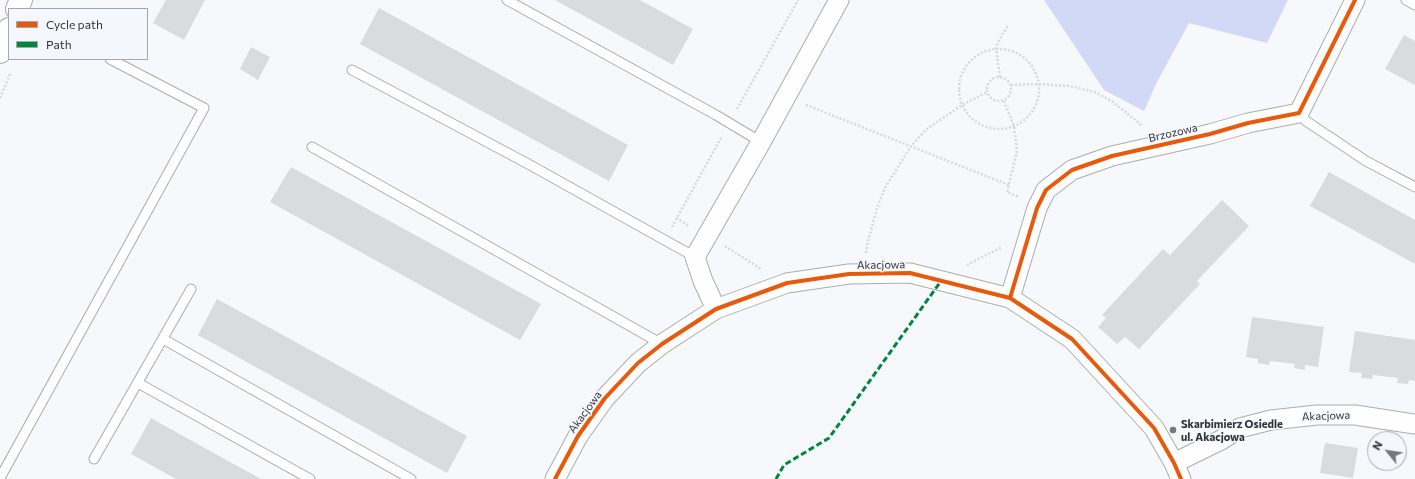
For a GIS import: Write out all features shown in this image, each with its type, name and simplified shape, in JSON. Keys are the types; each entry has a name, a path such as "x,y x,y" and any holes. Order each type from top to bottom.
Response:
{"street":[{"path":"716,309 703,281 695,257 761,142 839,0"},
{"path":"1299,114 1355,0"},
{"path":"7,59 8,44"},
{"name":"Brzozowa","path":"1010,298 1037,208 1046,190 1072,170 1112,156 1210,134 1248,123 1299,114"},
{"name":"Akacjowa","path":"555,479 578,436 605,398 638,363 662,344 716,309 787,283 849,274 910,273 1010,298 1072,339 1154,428 1177,471 1240,428 1271,420 1317,415 1355,415 1415,424"}],"lane":[{"path":"507,0 761,142"},
{"path":"1406,0 1415,5"},
{"path":"0,478 204,108 112,60"},
{"path":"352,70 539,170 695,257"},
{"path":"1299,114 1306,121 1366,161 1415,187"},
{"path":"312,147 662,344"},
{"path":"94,459 191,289"},
{"path":"163,339 410,479"},
{"path":"138,382 310,479"}],"path":[{"path":"1000,77 996,49 998,42 1008,25"},
{"path":"996,49 1004,49 1015,52 1024,57 1036,74 1039,84 1039,95 1036,105 1030,114 1023,121 1004,129 993,129 983,126 971,118 962,105 959,95 959,84 967,65 974,57 984,52 996,49"},
{"path":"0,98 7,59"},
{"path":"997,76 1000,77 1008,80 1011,85 1011,91 1009,97 1004,101 998,102 992,100 988,96 987,84 991,79 997,76"},
{"path":"1011,85 1039,84 1070,86 1095,92 1113,102 1140,124 1148,138 1150,148"},
{"path":"866,256 868,241 877,208 885,188 911,146 927,129 962,105 987,92"},
{"path":"785,97 1009,185"},
{"path":"1004,101 1014,126 1017,151 1007,192 1018,196 1020,200"},
{"path":"964,266 1004,246"}],"shaded area":[{"path":"1044,0 1288,0 1267,43 1189,23 1156,84 1144,111 1104,90"}],"building":[{"path":"166,0 205,0 184,40 153,23"},
{"path":"555,0 640,0 693,29 673,65"},
{"path":"379,8 628,145 609,181 360,44"},
{"path":"1404,35 1415,41 1415,85 1385,69"},
{"path":"251,47 270,57 258,80 240,69"},
{"path":"291,167 541,304 520,340 270,202"},
{"path":"1329,172 1415,220 1415,264 1310,206"},
{"path":"1222,200 1249,226 1197,281 1200,284 1139,349 1125,337 1117,344 1098,327 1106,318 1102,315 1163,249 1170,255"},
{"path":"217,299 467,436 447,473 198,335"},
{"path":"1252,317 1324,327 1318,367 1305,365 1305,370 1294,368 1295,364 1270,361 1269,365 1258,363 1258,359 1246,357"},
{"path":"1355,331 1415,340 1415,381 1409,380 1408,384 1397,383 1398,378 1373,375 1372,379 1361,378 1362,373 1349,372"},
{"path":"151,418 261,479 176,479 131,454"},
{"path":"1325,443 1358,448 1353,478 1320,473"}],"marked path":[{"path":"776,479 784,465 829,438 941,281"}],"cycle path":[{"path":"1010,298 1037,208 1046,190 1072,170 1112,156 1210,134 1248,123 1299,113 1355,0"},
{"path":"555,479 578,436 605,398 638,363 662,344 716,309 787,283 849,274 910,273 1010,298 1072,339 1154,428 1174,463 1181,479"}],"place":[{"name":"Skarbimierz Osiedle ul. Akacjowa","path":"1173,430"}]}
